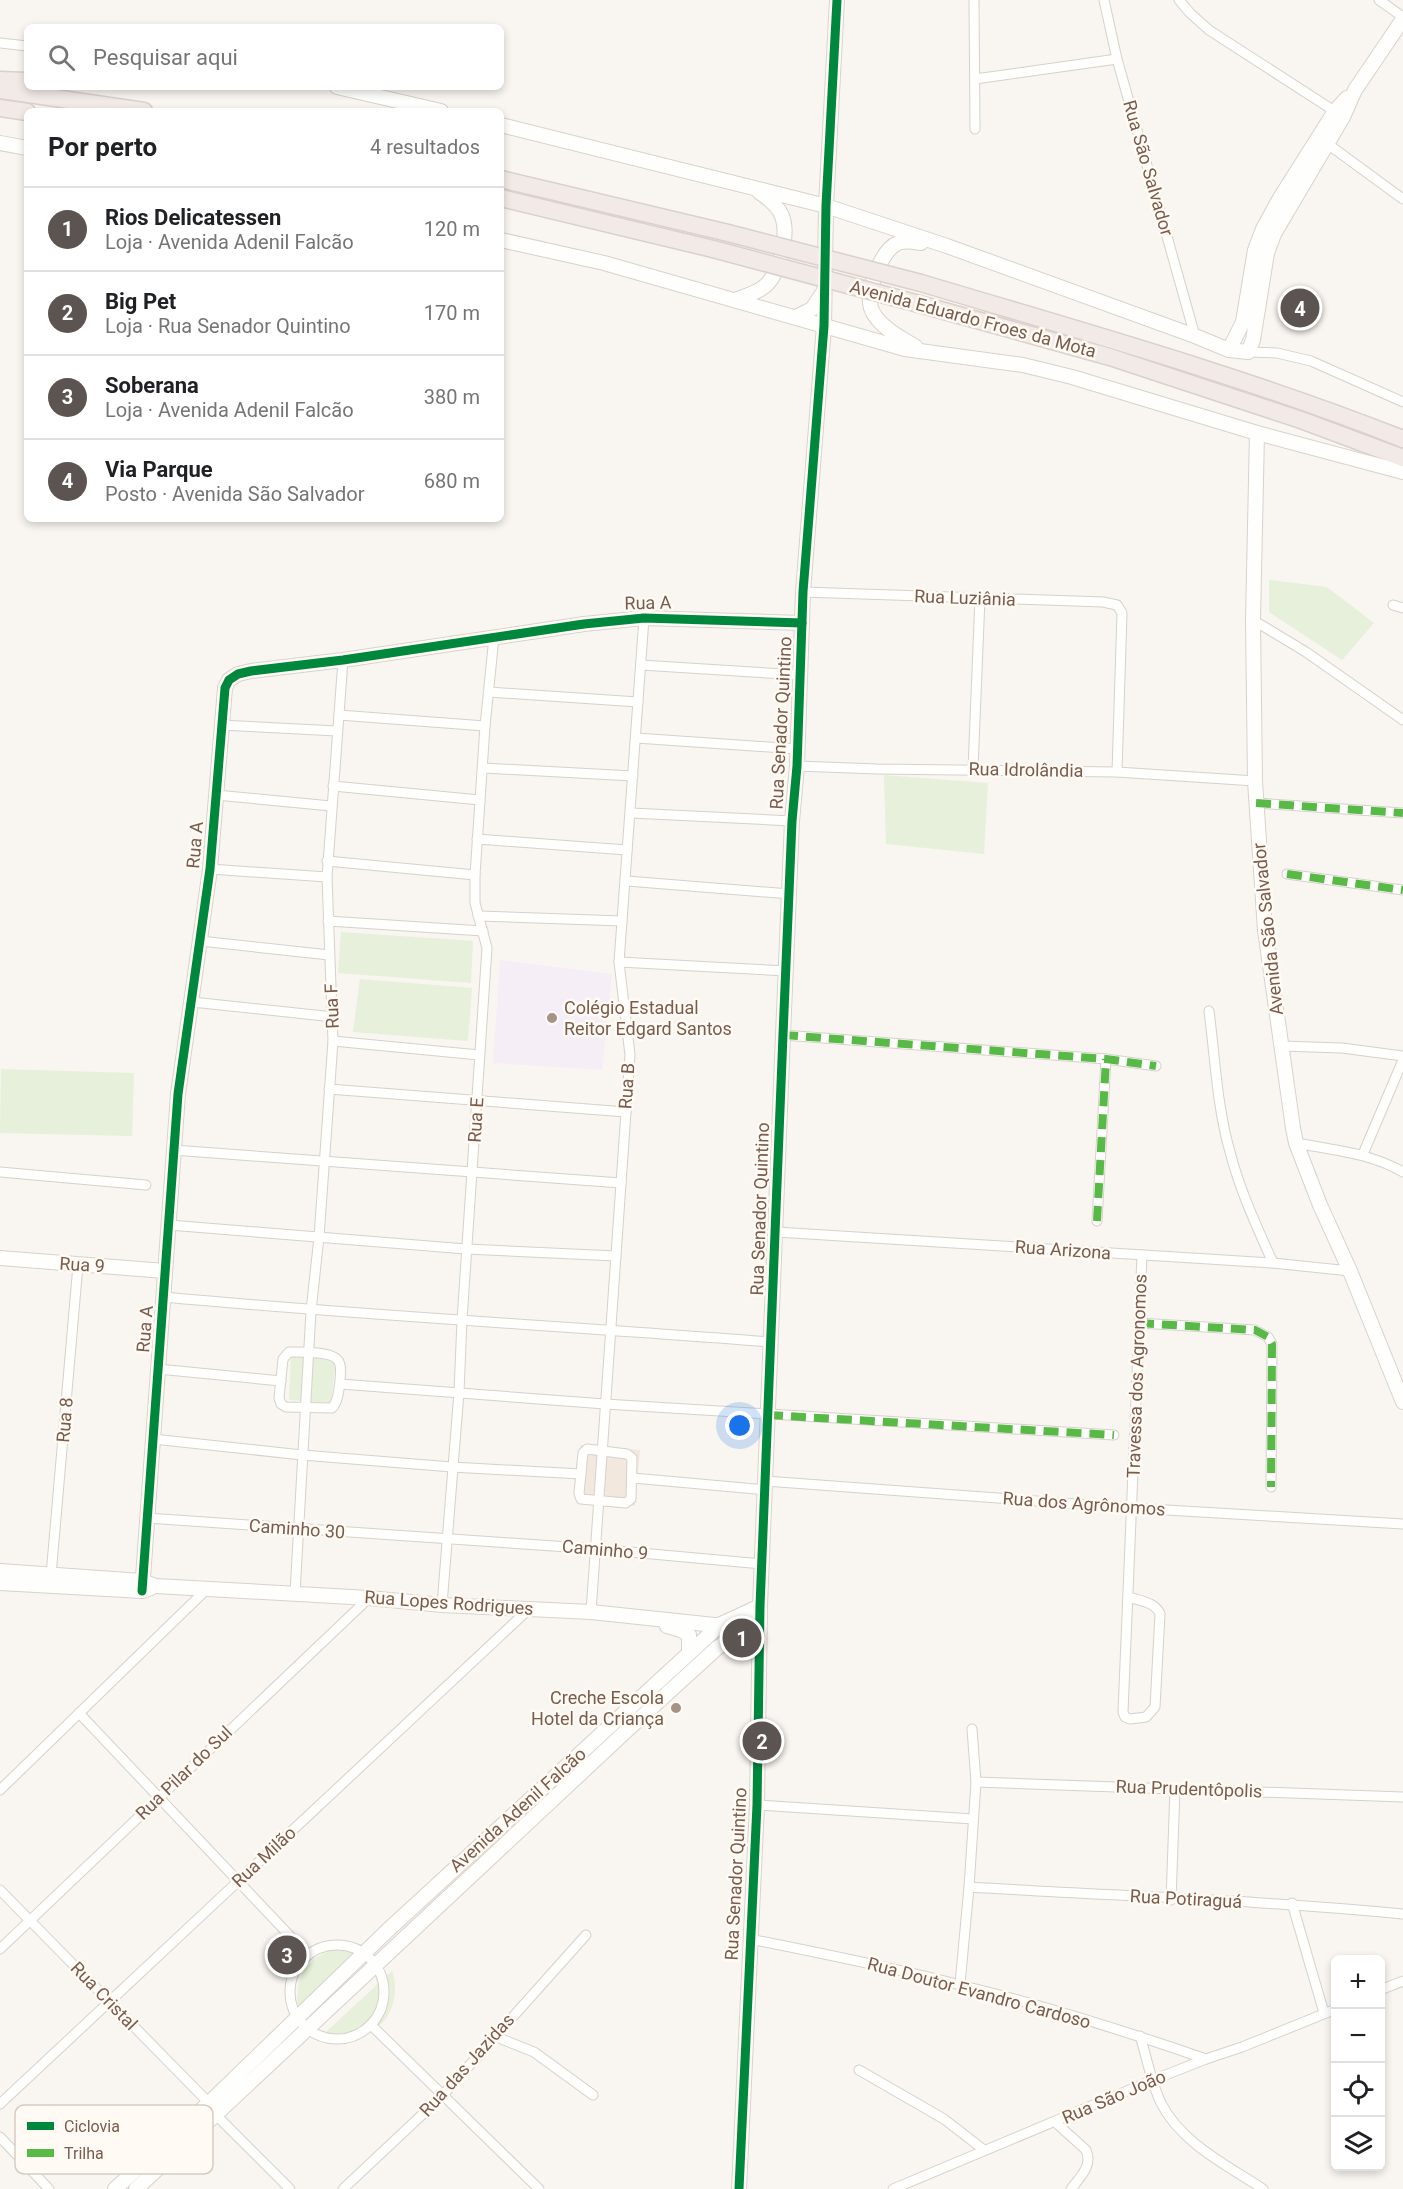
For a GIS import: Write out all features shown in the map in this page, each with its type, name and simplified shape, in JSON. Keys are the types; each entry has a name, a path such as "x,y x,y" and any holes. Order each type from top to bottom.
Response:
{"highway":[{"path":"0,80 24,81"},
{"path":"0,90 123,108"},
{"path":"0,108 24,112"},
{"name":"Avenida Eduardo Froes da Mota","path":"504,180 724,232 921,283 1154,353 1403,438"},
{"name":"Avenida Eduardo Froes da Mota","path":"504,199 713,249 1110,357 1302,420 1403,458"}],"street":[{"name":"Rua Senador Quintino","path":"739,2189 757,1805 760,1606 792,821 797,765 803,592 824,326 826,206 837,0"},
{"path":"974,0 975,129"},
{"name":"Rua São Salvador","path":"1104,0 1117,59 1195,336"},
{"path":"1179,0 1209,30 1339,114"},
{"path":"1229,350 1243,322 1258,241 1403,18 1379,0"},
{"path":"0,43 24,46"},
{"path":"975,79 1117,59"},
{"path":"350,90 428,108"},
{"path":"504,126 826,206 947,246 1229,350 1277,353 1311,361 1403,402"},
{"path":"1323,140 1403,199"},
{"path":"0,143 24,147"},
{"path":"806,201 818,199 827,186"},
{"path":"735,300 762,289 771,280 775,273 785,232 781,214 769,199 754,188"},
{"path":"1248,352 1253,340 1267,253 1285,201"},
{"path":"826,231 838,218 854,215"},
{"path":"504,241 604,263 905,349 1023,365 1072,377 1257,433 1403,472"},
{"path":"922,351 896,334 871,309 870,298 874,279 878,265 891,248 898,243 947,246"},
{"path":"796,317 812,309 824,291"},
{"name":"Avenida São Salvador","path":"1257,433 1253,620 1255,781 1265,930 1281,1046 1296,1143 1320,1205 1402,1394"},
{"name":"Rua Luziânia","path":"803,592 1102,602 1117,605 1122,613 1117,772"},
{"path":"973,769 980,598"},
{"name":"Rua A","path":"146,1586 147,1518 178,1094 210,869 220,725 225,688 229,680 251,670 343,660 494,637 644,618 802,623"},
{"name":"Rua B","path":"599,1503 630,1055 619,962 627,881 627,850 644,618"},
{"path":"1253,620 1306,652 1403,720"},
{"name":"Rua E","path":"442,1605 459,1392 466,1249 478,1102 478,1055 487,948 475,903 485,726 494,637"},
{"name":"Rua F","path":"307,1408 311,1311 319,1237 333,1041 327,861 343,660"},
{"path":"641,665 799,675"},
{"path":"489,692 638,702"},
{"path":"339,715 485,726"},
{"path":"220,725 337,731"},
{"path":"636,738 797,749"},
{"name":"Rua Idrolândia","path":"797,765 1117,772 1255,781"},
{"path":"483,768 633,776"},
{"path":"333,786 480,800"},
{"path":"216,795 331,806"},
{"path":"1256,803 1403,813"},
{"path":"631,813 792,821"},
{"path":"477,839 627,850"},
{"path":"327,861 476,875"},
{"path":"210,869 327,877"},
{"path":"1287,874 1403,890"},
{"path":"627,881 790,894"},
{"path":"478,916 622,921"},
{"path":"328,921 483,931"},
{"path":"200,941 329,955"},
{"path":"619,962 787,971"},
{"path":"192,1002 334,1017"},
{"path":"1209,1011 1222,1116 1229,1151 1243,1194 1273,1263"},
{"path":"783,1035 1106,1059 1156,1066"},
{"path":"333,1041 478,1055"},
{"path":"1281,1046 1342,1048 1403,1056"},
{"path":"1097,1221 1106,1059"},
{"path":"1363,1154 1403,1060"},
{"path":"329,1089 626,1113"},
{"path":"1296,1143 1363,1154 1387,1162 1403,1172"},
{"path":"173,1150 621,1183"},
{"path":"0,1172 146,1185"},
{"path":"169,1225 466,1249 616,1256"},
{"name":"Rua Arizona","path":"776,1232 1273,1263 1350,1270"},
{"name":"Travessa dos Agronomos","path":"1129,1597 1155,1607 1160,1614 1154,1711 1146,1717 1130,1719 1123,1712 1142,1255"},
{"name":"Rua 9","path":"0,1258 165,1270"},
{"name":"Rua 8","path":"51,1575 78,1265"},
{"path":"164,1298 311,1311 612,1329 771,1342"},
{"path":"1139,1323 1256,1330 1268,1337 1272,1344 1271,1487"},
{"path":"287,1353 333,1356 337,1358 340,1365 340,1384 336,1402 332,1408 286,1407 281,1404 279,1398 281,1381 283,1359 287,1353"},
{"path":"158,1369 281,1381"},
{"path":"340,1384 768,1415 1114,1435"},
{"path":"295,1593 297,1530 307,1408"},
{"path":"153,1439 302,1455 581,1474"},
{"path":"602,1449 627,1454 633,1461 636,1479 631,1498 626,1503 599,1503 581,1498 579,1493 581,1474 584,1450 602,1449"},
{"name":"Rua dos Agrônomos","path":"636,1479 1403,1524"},
{"path":"591,1612 599,1503"},
{"name":"Caminho 30","path":"147,1518 447,1539"},
{"name":"Caminho 9","path":"447,1539 597,1549 762,1564"},
{"name":"Rua Lopes Rodrigues","path":"0,1571 146,1586"},
{"name":"Rua Lopes Rodrigues","path":"0,1583 208,1588 442,1605 591,1612 721,1624 740,1632"},
{"path":"0,1790 208,1588"},
{"name":"Rua Pilar do Sul","path":"0,1949 369,1598"},
{"name":"Avenida Adenil Falcão","path":"209,2103 445,1876 721,1624 760,1606"},
{"name":"Rua Milão","path":"0,2104 528,1610"},
{"path":"624,1616 686,1632 690,1640 689,1653"},
{"name":"Avenida Adenil Falcão","path":"213,2118 717,1648 760,1620"},
{"path":"79,1713 308,1955"},
{"path":"614,1722 624,1733"},
{"path":"960,1984 976,1782 972,1729"},
{"name":"Rua Prudentôpolis","path":"976,1782 1403,1797"},
{"path":"1171,1899 1175,1788"},
{"path":"757,1805 974,1819"},
{"path":"445,1876 457,1888"},
{"name":"Rua Potiraguá","path":"969,1887 1292,1904 1403,1914"},
{"name":"Rua Cristal","path":"0,1890 209,2103"},
{"path":"1292,1904 1324,2013"},
{"name":"Rua das Jazidas","path":"343,2189 442,2096 586,1935"},
{"name":"Rua Doutor Evandro Cardoso","path":"750,1939 960,1984 1140,2036 1206,2059"},
{"path":"335,1945 363,1953 376,1966 383,1980 384,1996 380,2012 371,2025 357,2035 340,2039 323,2037 308,2029 292,2005 290,1991 292,1977 298,1965 316,1950 335,1945"},
{"path":"1385,1988 1403,1981"},
{"name":"Rua São João","path":"893,2189 1153,2080 1206,2059 1242,2048 1331,2010"},
{"path":"371,2025 534,2187"},
{"path":"494,2036 534,2052 593,2095"},
{"path":"1140,2036 1161,2102 1172,2121 1200,2148 1263,2189"},
{"path":"859,2070 944,2119 984,2150"},
{"path":"216,2115 290,2189"},
{"path":"1055,2122 1086,2150 1088,2155 1087,2167 1071,2189"},
{"path":"0,2138 15,2154"},
{"path":"35,2174 49,2189"},
{"name":"Avenida Adenil Falcão","path":"115,2189 131,2174"},
{"name":"Avenida Adenil Falcão","path":"136,2189 152,2174"},
{"path":"918,2179 924,2189"}],"shaded area":[{"name":"Colégio Estadual Reitor Edgard Santos","path":"500,960 612,974 602,1070 493,1063"},
{"path":"580,1445 640,1450 635,1506 576,1502"}],"green space":[{"path":"1269,580 1327,587 1374,623 1342,660 1269,612"},
{"path":"884,775 988,783 984,854 886,844"},
{"path":"341,932 473,941 471,983 338,973"},
{"path":"360,979 472,988 468,1041 353,1032"},
{"path":"1,1069 134,1073 132,1136 0,1133"},
{"path":"291,1355 336,1360 331,1403 289,1400"},
{"path":"348,1944 367,1944 298,2010 299,1984 307,1966 324,1953"},
{"path":"392,1971 395,1985 394,2001 383,2022 372,2030 359,2033 325,2033"}],"marked path":[{"path":"1256,803 1403,813"},
{"path":"1287,874 1403,890"},
{"path":"783,1035 1106,1059 1156,1066"},
{"path":"1097,1221 1106,1059"},
{"path":"1139,1323 1255,1330 1268,1337 1272,1344 1271,1487"},
{"path":"768,1415 1114,1435"}],"cycle path":[{"path":"739,2189 757,1805 760,1606 792,821 797,766 803,592 824,326 826,206 837,0"},
{"path":"142,1591 178,1094 210,869 225,688 229,680 238,674 251,671 343,660 584,624 644,618 802,623"}],"place":[{"name":"Via Parque","path":"1300,308"},
{"name":"Colégio Estadual Reitor Edgard Santos","path":"552,1018"},
{"name":"Rios Delicatessen","path":"742,1638"},
{"name":"Creche Escola Hotel da Criança","path":"676,1708"},
{"name":"Big Pet","path":"762,1741"},
{"name":"Soberana","path":"287,1955"}]}
